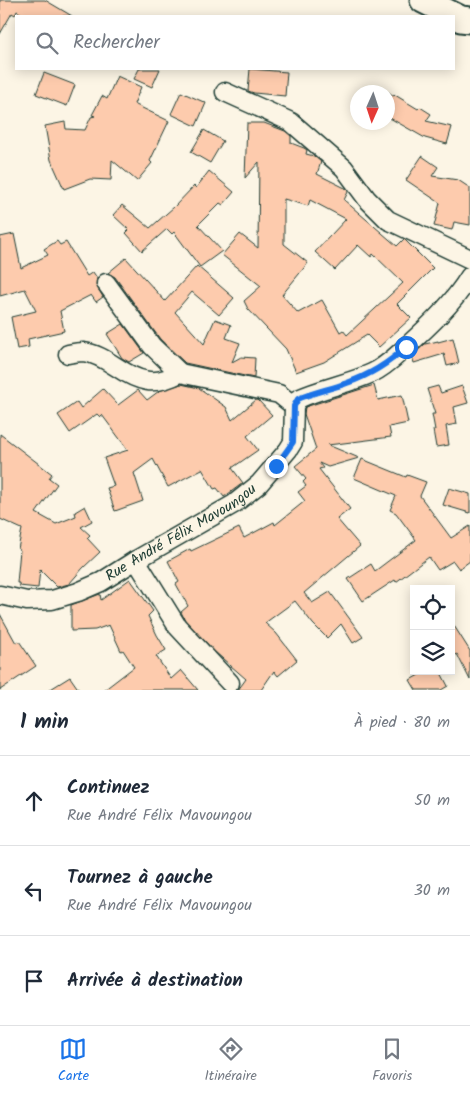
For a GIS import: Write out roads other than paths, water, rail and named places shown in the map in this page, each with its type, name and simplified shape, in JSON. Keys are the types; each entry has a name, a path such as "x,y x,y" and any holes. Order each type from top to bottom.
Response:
{"street":[{"path":"423,0 453,15"},
{"path":"455,16 470,20"},
{"path":"225,92 291,122 344,168 367,199 388,220 470,259"},
{"path":"106,283 152,346 180,373 279,394 294,406 298,399 346,384 372,373 391,362 421,335 451,302 470,276"},
{"path":"68,354 85,352 106,360 132,377 145,382 168,379 180,373"},
{"name":"Rue André Félix Mavoungou","path":"0,595 27,601 52,600 78,592 102,582 136,560 234,504 259,484 276,466 293,442 294,406"},
{"path":"136,560 177,626 230,683"}]}
